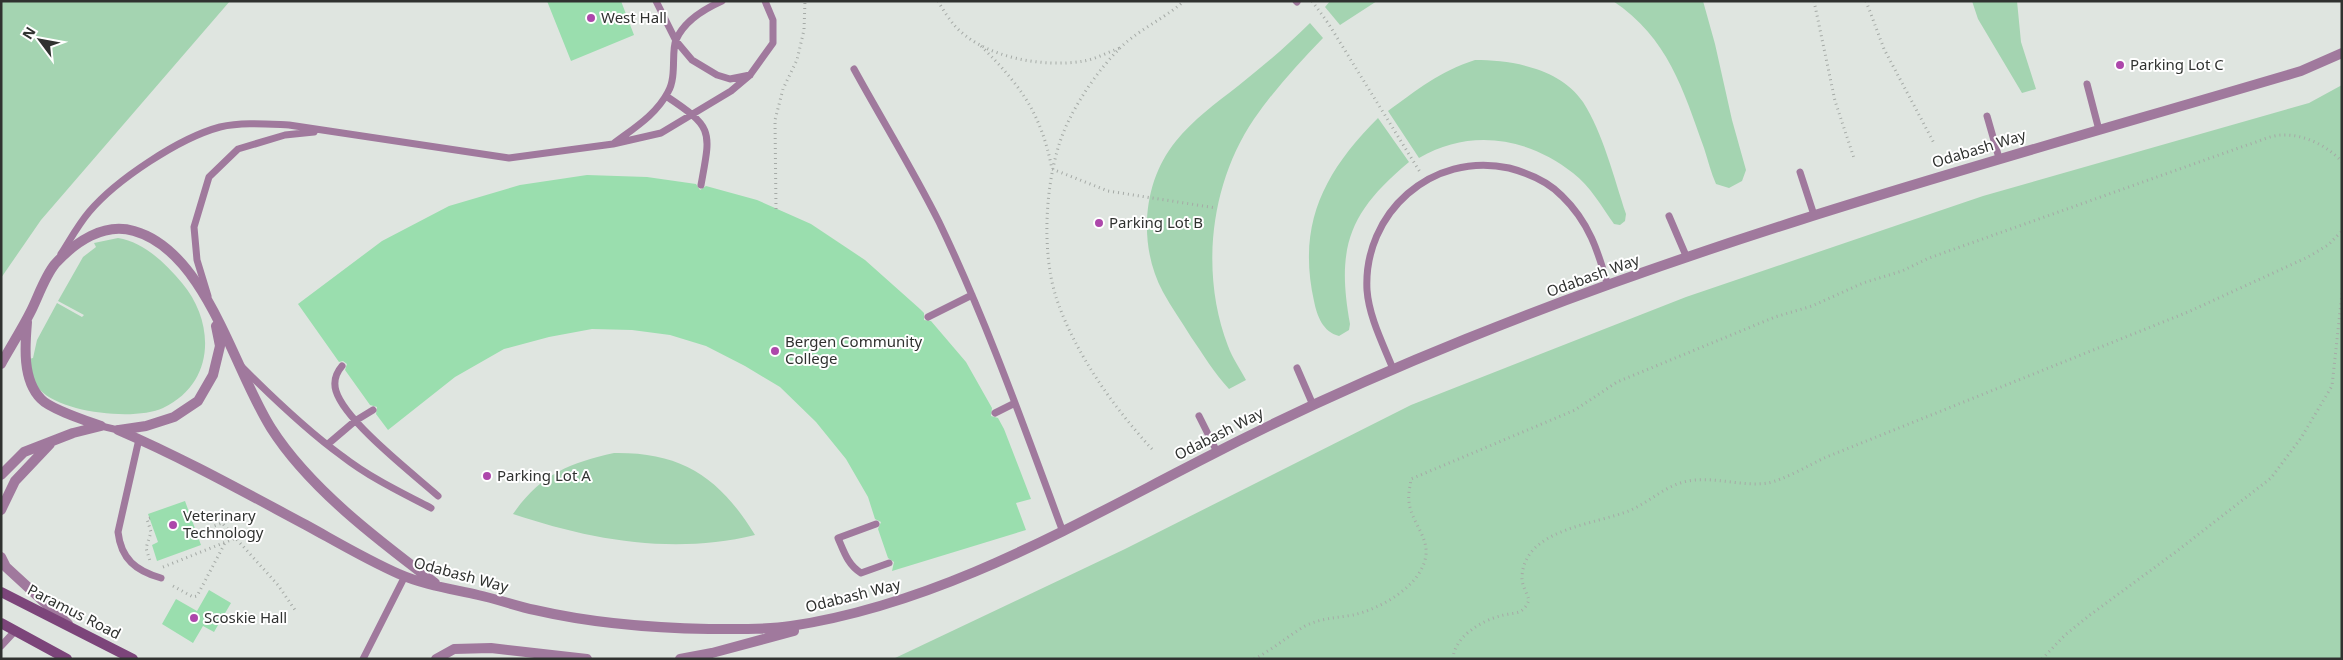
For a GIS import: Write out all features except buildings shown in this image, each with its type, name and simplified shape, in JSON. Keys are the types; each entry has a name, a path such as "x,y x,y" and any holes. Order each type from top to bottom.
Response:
{"main road":[{"name":"Paramus Road","path":"1,592 133,659"},
{"path":"1,623 67,659"}],"street":[{"name":"Odabash Way","path":"118,430 178,457 357,553 405,576 535,610 587,620 707,629 785,627 877,609 948,583 1062,532 1217,452 1313,405 1393,369 1471,337 1608,286 1814,215 1999,158 2301,71 2342,53"},
{"path":"1,364 28,318 54,265 84,239 105,230 124,228 148,235 171,250 192,276 214,312 256,402 272,429 298,463 343,509 389,548 440,586"},
{"path":"118,430 146,426 174,417 198,401 213,375 220,346 214,312"},
{"path":"28,318 24,356 30,381 41,400 100,426"},
{"path":"1,476 24,452 72,432 100,426"},
{"path":"1,510 15,481 54,440"},
{"path":"1,557 6,567 69,625"},
{"path":"680,659 712,653 877,609"},
{"path":"436,659 454,649 491,648 587,659"}],"lane":[{"path":"656,1 676,41 692,60 716,75 730,79 750,75"},
{"path":"613,144 657,111 670,90 675,64 676,41 693,18 706,8 722,1"},
{"path":"54,265 89,212 113,189 146,164 180,143 220,127 255,123 324,130 509,158 613,144 660,133 731,91 750,75 773,43 773,20 765,1"},
{"path":"854,70 938,221 972,296 1015,403 1062,532"},
{"path":"2087,84 2099,130"},
{"path":"666,96 692,114 705,129 708,145 700,185"},
{"path":"1986,116 1999,158"},
{"path":"214,312 196,260 194,227 208,177 238,150 284,135 324,130"},
{"path":"1393,369 1373,321 1367,291 1368,263 1375,235 1394,206 1416,186 1441,173 1468,166 1496,166 1521,171 1542,180 1562,196 1582,219 1594,239 1608,286"},
{"path":"1800,172 1814,215"},
{"path":"1669,216 1687,258"},
{"path":"928,317 972,296"},
{"path":"237,361 274,398 328,444 381,482 431,508"},
{"path":"342,366 335,375 336,390 355,421 438,496"},
{"path":"1297,368 1313,405"},
{"path":"995,412 1015,403"},
{"path":"328,444 355,421 373,410"},
{"path":"1199,416 1217,452"},
{"path":"100,426 118,430"},
{"path":"139,439 118,532 120,547 131,563 148,574 161,578"},
{"path":"876,524 838,538 847,560 853,568 861,573 889,563"},
{"path":"363,659 405,576"},
{"path":"1,646 16,631"}],"path":[{"path":"776,208 774,120 783,89 797,60 804,30 805,1"},
{"path":"938,1 956,27 981,46 1020,88 1047,143 1052,169"},
{"path":"981,46 1023,60 1054,65 1086,61 1120,48 1184,1"},
{"path":"1312,1 1328,23 1425,181"},
{"path":"1814,1 1835,101 1854,158"},
{"path":"1866,1 1884,49 1935,145"},
{"path":"1120,48 1094,81 1068,123 1052,169 1047,232 1048,262 1057,300 1081,352 1128,423 1152,449"},
{"path":"1254,659 1305,626 1328,617 1353,615 1376,608 1413,581 1423,568 1426,551 1424,539 1409,504 1408,493 1412,479 1575,410 1617,382 1775,318 1812,306 1863,283 1902,271 1929,258 2281,134 2325,146 2342,162"},
{"path":"1052,169 1108,191 1216,208"},
{"path":"1453,659 1453,652 1466,634 1489,620 1519,612 1525,608 1529,600 1522,582 1524,566 1531,552 1551,536 1631,510 1673,485 1689,481 1717,479 1742,483 1769,483 1833,455 2188,312 2308,257 2328,245 2342,231"},
{"path":"2042,659 2065,635 2271,478 2314,418 2332,386 2342,293"},
{"path":"150,518 147,519 152,532 146,548 154,569 236,538"},
{"path":"196,533 222,523 278,585 295,610"},
{"path":"173,586 192,597 197,596 225,543"}],"green space":[{"path":"1,1 230,1 41,220 1,278"},
{"path":"1330,1 1377,1 1340,25 1325,7"},
{"path":"1613,1 1703,1 1746,170 1742,181 1729,188 1716,184 1689,105 1671,66 1647,31"},
{"path":"1972,1 2017,1 2021,42 2036,89 2022,93 1978,19"},
{"path":"1310,23 1323,38 1287,77 1254,119 1239,144 1227,172 1219,200 1212,259 1214,289 1219,318 1228,346 1246,380 1229,389 1191,337 1166,298 1155,274 1147,235 1150,195 1156,175 1165,157 1183,133 1205,112 1275,56"},
{"path":"1475,60 1519,64 1534,68 1562,81 1573,90 1590,114 1602,142 1626,214 1625,221 1620,225 1614,224 1590,190 1573,173 1537,151 1518,145 1478,140 1438,149 1419,158 1388,111 1440,75"},
{"path":"2342,85 2342,659 893,659 1125,549 1411,405 1686,297 1983,196 2309,103"},
{"path":"1378,118 1409,162 1372,198 1360,215 1352,233 1347,252 1345,273 1350,324 1349,330 1339,336 1333,334 1325,327 1315,307 1310,273 1309,248 1313,223 1319,201 1330,179 1359,138"},
{"path":"118,238 128,240 145,249 175,275 193,299 200,315 204,333 205,351 201,368 193,383 180,397 163,408 151,412 118,414 81,409 65,404 50,398 37,387 30,367 29,359 33,358 37,340 57,303 82,317 84,315 58,301 83,257 96,247 94,243"},
{"path":"614,453 660,457 680,463 697,472 728,498 755,535 694,544 632,542 572,531 513,514 534,489 545,480 569,466"}],"place":[{"name":"West Hall","path":"591,18"},
{"name":"Parking Lot C","path":"2120,65"},
{"name":"Parking Lot B","path":"1099,223"},
{"name":"Bergen Community College","path":"775,351"},
{"name":"Parking Lot A","path":"487,476"},
{"name":"Veterinary Technology","path":"173,525"},
{"name":"Scoskie Hall","path":"194,618"}]}
